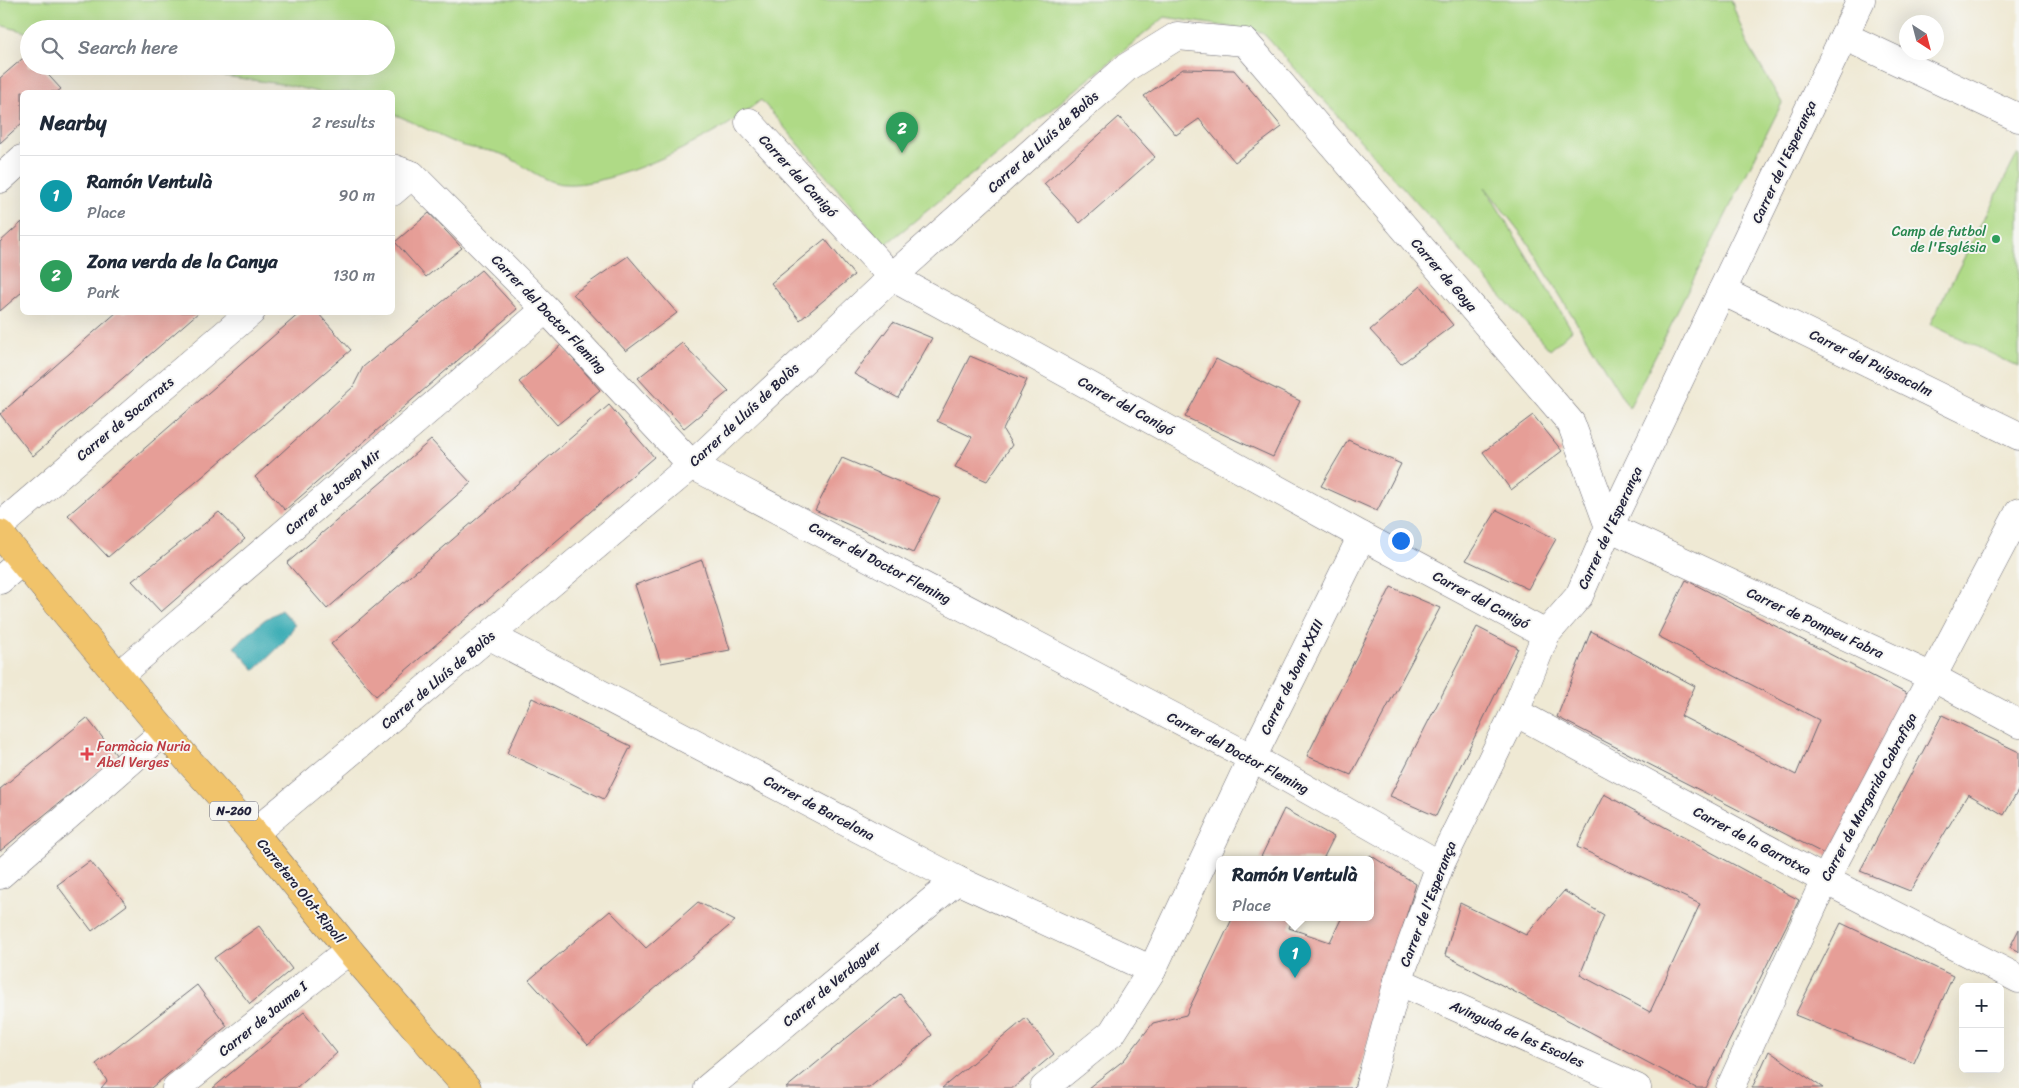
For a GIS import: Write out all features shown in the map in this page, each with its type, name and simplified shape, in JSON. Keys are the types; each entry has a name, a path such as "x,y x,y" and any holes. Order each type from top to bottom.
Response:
{"main road":[{"name":"Carretera Olot-Ripoll","path":"0,534 467,1088"}],"street":[{"name":"Carrer de l'Esperança","path":"1370,1088 1398,981 1440,865 1515,712 1546,634 1579,596 1609,527 1861,0"},
{"name":"Carrer de Lluís de Bolòs","path":"254,834 692,464 892,277 1127,67 1177,36 1245,42"},
{"path":"1844,36 2019,118"},
{"name":"Carrer de Goya","path":"1245,42 1572,423 1609,527"},
{"name":"Carrer del Canigó","path":"748,122 892,277 1362,536 1546,634"},
{"path":"0,179 20,161"},
{"name":"Carrer del Doctor Fleming","path":"399,178 546,309 692,464 1252,758 1440,865"},
{"name":"Carrer del Puigsacalm","path":"1722,291 2019,436"},
{"name":"Carrer de Josep Mir","path":"120,675 546,309"},
{"name":"Carrer de Socarrats","path":"0,526 247,315"},
{"name":"Carrer de Margarida Cabrafiga","path":"1730,1088 1825,880 2019,512"},
{"name":"Carrer de Pompeu Fabra","path":"1609,527 1932,677 2019,724"},
{"name":"Carrer de Joan XXIII","path":"1044,1088 1112,1033 1152,970 1252,758 1362,536"},
{"path":"0,580 22,561"},
{"name":"Carrer de Barcelona","path":"490,636 956,880 1152,970"},
{"name":"Carrer de la Garrotxa","path":"1515,712 1825,880 2019,979"},
{"path":"0,875 165,731"},
{"name":"Carrer de Verdaguer","path":"708,1088 956,880"},
{"name":"Carrer de Jaume I","path":"176,1088 349,950"},
{"name":"Avinguda de les Escoles","path":"1398,981 1637,1088"}],"green space":[{"path":"0,0 1731,0 1747,43 1782,103 1629,408 1526,240 1485,187 1572,330 1550,350 1262,32 1165,17 885,245 761,100 711,134 667,156 642,167 593,182 571,184 553,182 540,177 506,156 458,144 395,115 395,90 309,90 288,85 217,75 395,75 395,20 20,20 20,31 0,25"},
{"name":"Camp de futbol de l'Església","path":"2019,154 2019,367 1930,324"}],"water":[{"path":"281,610 295,625 283,643 255,670 234,647 264,620"}],"building":[{"path":"20,61 20,75 48,75 61,89 20,90 20,125 0,143 0,78"},
{"path":"1183,69 1234,70 1282,127 1235,162 1199,119 1176,135 1144,96"},
{"path":"1119,117 1155,157 1080,223 1044,184"},
{"path":"429,213 462,248 426,277 395,242"},
{"path":"20,224 20,294 0,311 0,242"},
{"path":"825,239 854,275 800,320 771,283"},
{"path":"628,256 677,313 626,351 573,294"},
{"path":"481,270 517,309 285,510 255,477 353,387 363,367"},
{"path":"1421,286 1453,325 1401,364 1370,330"},
{"path":"114,315 196,315 33,456 0,414"},
{"path":"298,315 320,315 351,350 108,557 68,515"},
{"path":"893,322 932,338 898,398 854,374"},
{"path":"682,343 729,391 684,428 638,378"},
{"path":"561,345 600,390 557,425 519,382"},
{"path":"970,356 1027,380 1003,430 1012,445 987,481 955,467 972,437 937,421"},
{"path":"1216,359 1300,401 1273,457 1185,417"},
{"path":"609,405 654,457 376,696 331,644"},
{"path":"1533,415 1562,451 1511,490 1483,452"},
{"path":"431,440 471,483 327,609 287,563"},
{"path":"1348,440 1401,464 1377,511 1321,486"},
{"path":"842,458 940,499 913,553 815,510"},
{"path":"1497,510 1556,539 1528,589 1466,560"},
{"path":"219,512 245,539 161,612 132,581"},
{"path":"702,560 730,650 661,663 635,585"},
{"path":"1686,580 1919,700 1836,860 1557,717 1591,631 1695,686 1681,716 1796,775 1819,720 1658,636"},
{"path":"1391,587 1440,608 1351,775 1307,756"},
{"path":"1477,627 1518,648 1436,816 1390,796"},
{"path":"532,698 631,746 604,799 507,753"},
{"path":"1942,715 2019,752 2019,789 2004,815 1968,794 1910,891 1860,871"},
{"path":"87,718 117,756 0,851 0,789"},
{"path":"1604,794 1799,900 1706,1088 1696,1088 1445,955 1460,903 1526,935 1564,891 1604,915 1580,975 1650,1012 1700,904 1577,847"},
{"path":"1284,809 1334,837 1324,856 1261,856"},
{"path":"1374,858 1416,884 1354,1088 1088,1088 1124,1060 1153,1023 1186,1015 1231,921 1292,921 1289,928 1330,942 1340,921 1374,921"},
{"path":"90,861 127,905 92,931 57,885"},
{"path":"698,902 735,921 588,1045 529,980 610,911 646,948"},
{"path":"1841,923 1953,976 1914,1063 1795,1015"},
{"path":"259,926 292,969 250,1004 214,958"},
{"path":"2019,929 2019,952 2010,947"},
{"path":"197,985 227,1026 151,1088 101,1088 107,1081 96,1064"},
{"path":"900,994 932,1035 869,1088 786,1088"},
{"path":"304,1012 337,1053 297,1088 213,1088"},
{"path":"1026,1018 1054,1054 1013,1088 942,1088"},
{"path":"1769,1051 1823,1088 1752,1088"}],"place":[{"name":"Zona verda de la Canya","path":"902,153"},
{"name":"Camp de futbol de l'Església","path":"1996,239"},
{"name":"Farmàcia Nuria Abel Verges","path":"87,754"},
{"name":"Ramón Ventulà","path":"1295,978"}]}
